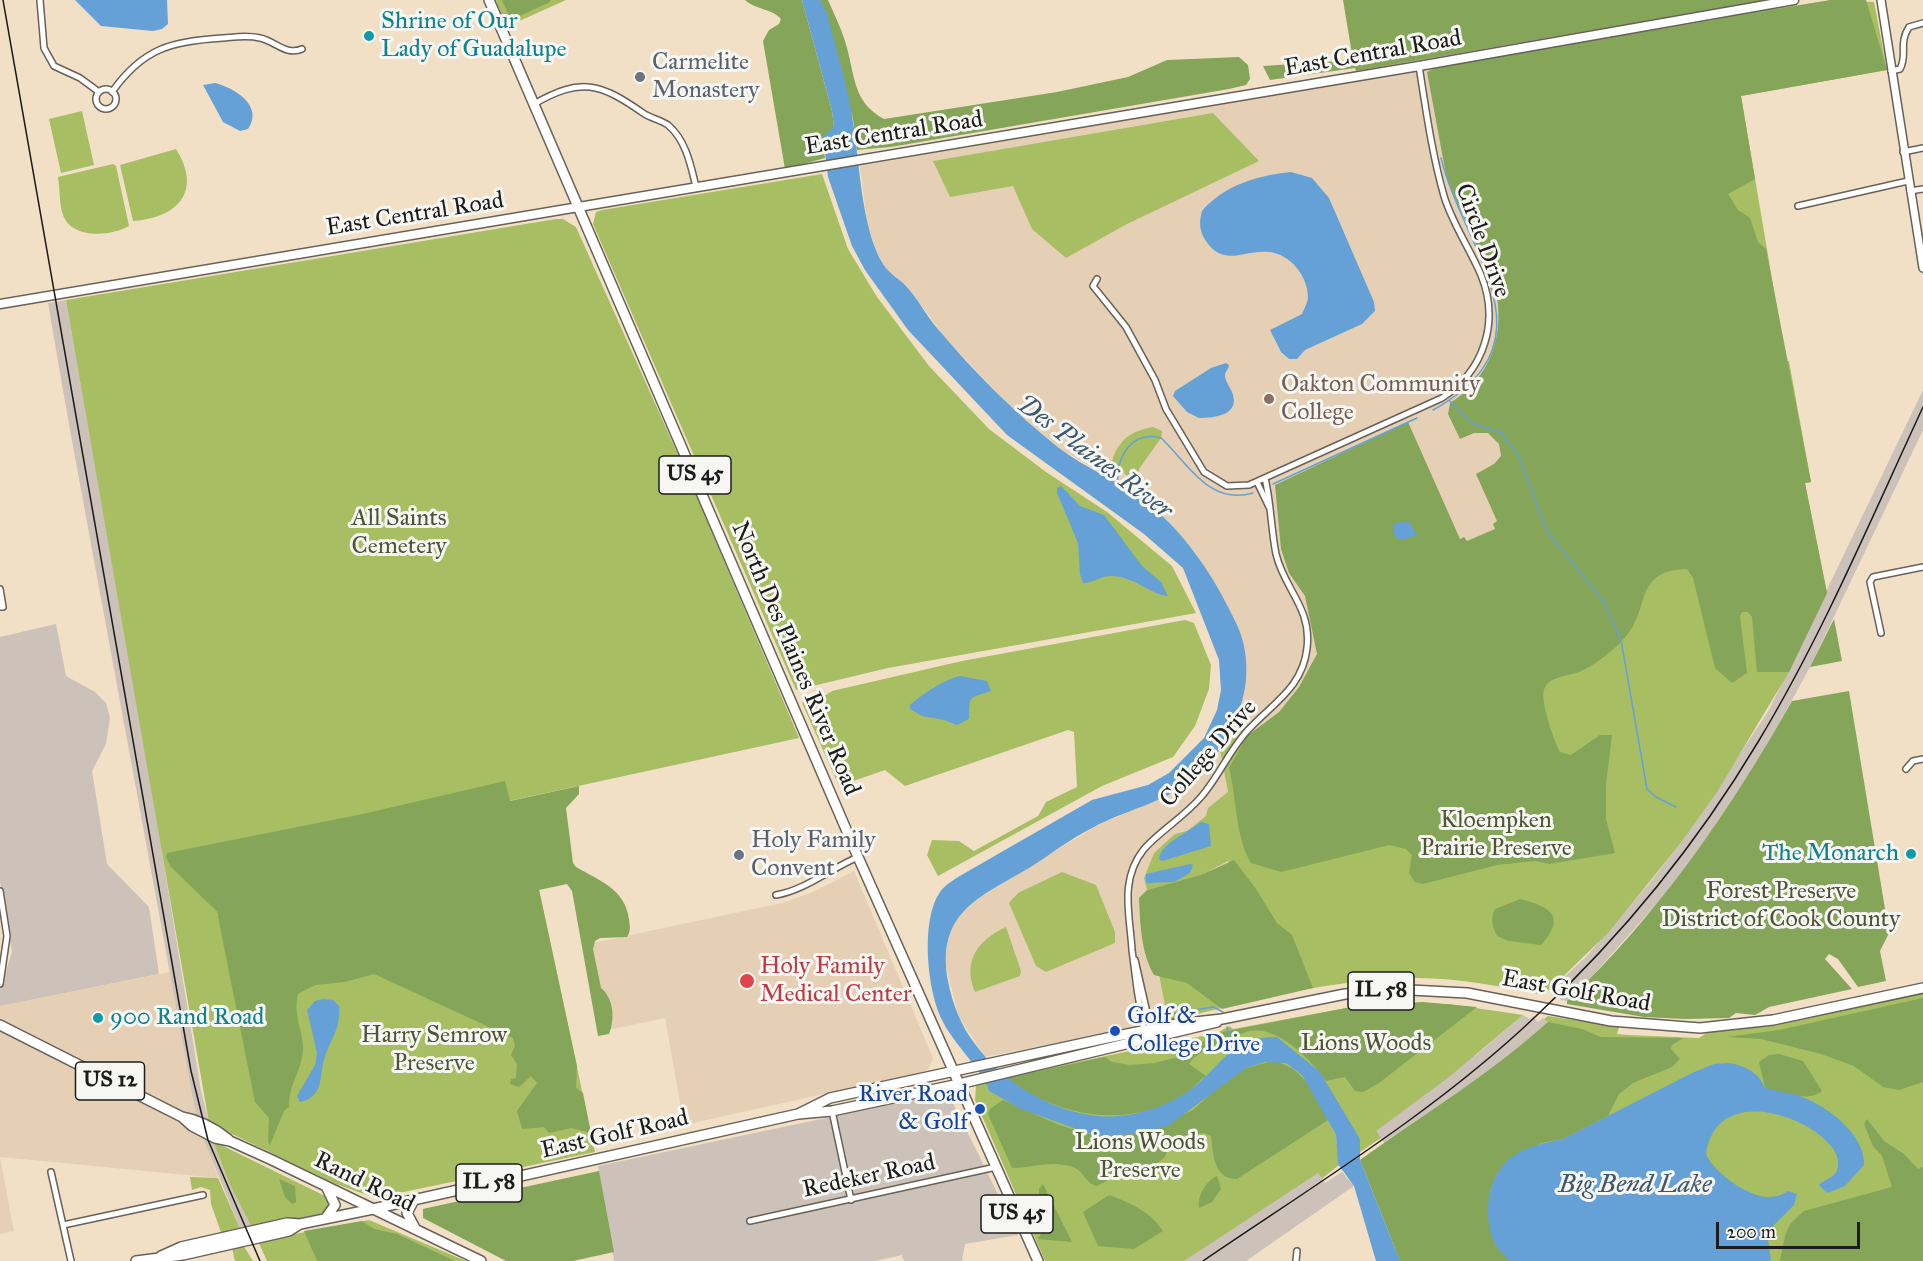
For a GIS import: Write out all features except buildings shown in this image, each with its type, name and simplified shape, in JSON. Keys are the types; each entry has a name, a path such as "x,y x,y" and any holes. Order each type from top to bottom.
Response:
{"main road":[{"name":"North Des Plaines River Road","path":"489,0 532,105 858,857 996,1167"},
{"name":"East Central Road","path":"0,304 1419,66 1794,0"},
{"name":"East Golf Road","path":"798,1113 830,1098 1209,1019 1222,1019 1345,994 1411,990 1495,997 1635,1024 1711,1027 1773,1020 1923,988"},
{"name":"Rand Road","path":"0,1025 179,1116 214,1138 230,1141 480,1261"},
{"name":"East Golf Road","path":"136,1261 161,1256 181,1247 287,1223 300,1224 373,1209 798,1113 832,1111 982,1079 1029,1068 1148,1033"},
{"name":"US 45","path":"996,1167 1038,1261"},
{"path":"325,1219 335,1204 326,1186"},
{"path":"414,1200 407,1213 416,1230"}],"street":[{"path":"40,0 44,48 54,66 80,78 99,92"},
{"path":"1881,0 1903,152 1920,234 1923,268"},
{"path":"1891,71 1900,69 1905,62 1901,44 1908,27 1923,23"},
{"path":"112,92 141,60 171,45 249,35 268,40 290,51 302,49"},
{"name":"Circle Drive","path":"1097,279 1093,286 1126,327 1155,380 1166,409 1204,472 1227,486 1249,485 1257,482 1442,398 1458,388 1480,358 1490,316 1482,277 1445,199 1435,158 1419,66"},
{"path":"532,105 562,89 575,86 613,92 651,118 667,125 688,156 696,188"},
{"path":"107,90 112,92 116,101 112,107 106,109 100,107 96,101 99,92 107,90"},
{"path":"1903,152 1923,148"},
{"path":"1798,206 1908,181"},
{"path":"1910,191 1923,189"},
{"name":"College Drive","path":"1148,1033 1126,908 1128,881 1135,864 1149,844 1205,792 1245,732 1290,691 1305,661 1307,633 1304,614 1281,570 1276,554 1265,478"},
{"name":"College Drive","path":"1257,482 1271,510"},
{"path":"1881,633 1870,582 1873,577 1923,567"},
{"path":"0,589 2,607"},
{"path":"1906,769 1913,761 1923,759"},
{"path":"776,895 799,889 821,874 858,857"},
{"path":"0,891 7,936 0,984"},
{"path":"832,1111 851,1200"},
{"name":"Redeker Road","path":"750,1221 996,1167"},
{"path":"51,1172 71,1261"},
{"path":"63,1225 203,1195"},
{"path":"1296,1261 1297,1251"}],"shaded area":[{"name":"Oakton Community College","path":"1478,60 1581,665 1226,740 1230,735 1236,623 1196,553 1170,523 1118,483 1062,450 1010,406 947,340 907,286 884,267 867,224 860,166"},
{"path":"66,300 148,767 201,1091 209,1123 197,1118 68,419 48,303"},
{"path":"1923,390 1923,430 1810,667 1756,766 1695,856 1661,899 1585,984 1567,1001 1561,1000 1551,989 1586,957 1648,885 1680,844 1769,710"},
{"path":"56,624 66,676 95,692 106,703 110,718 106,744 92,771 107,864 149,907 159,974 0,1006 0,990 12,952 0,882 0,637"},
{"path":"1220,750 1244,876 1144,897 1168,1021 985,1057 959,1017 945,963 948,933 961,913 985,894 1096,826 1168,795 1203,771"},
{"name":"Holy Family Medical Center","path":"854,871 933,1058 929,1068 923,1072 684,1125 665,1018 603,1031 588,944 782,903 813,892"},
{"path":"170,972 196,1111 218,1178 0,1157 0,1006"},
{"path":"1523,1015 1530,1019 1533,1016 1538,1022 1543,1018 1548,1022 1435,1130 1384,1143 1380,1138 1360,1152 1360,1139 1326,1081 1475,1056"},
{"path":"935,1095 951,1099 1018,1235 965,1244 962,1261 904,1261 902,1255 875,1261 614,1261 598,1166"},
{"path":"202,1135 213,1141 229,1183 252,1228 241,1231"},
{"path":"1338,1148 1339,1165 1322,1179 1325,1183 1342,1172 1354,1186 1246,1261 1184,1261"},
{"path":"0,1158 14,1231 0,1234"}],"green space":[{"path":"496,0 566,0 506,27"},
{"path":"502,0 550,0 550,2 511,20"},
{"path":"745,0 802,0 832,111 834,127 823,147 825,158 785,169 763,41 769,30 779,24 781,19"},
{"path":"820,0 828,0 839,24 861,97 874,113 884,119 1057,92 1128,77 1167,60 1239,57 1248,65 1250,79 1246,85 1229,89 891,147 857,150 853,119"},
{"path":"1343,0 1768,0 1356,71 1355,68 1270,80 1263,66 1353,60"},
{"name":"Kloempken Prairie Preserve","path":"1831,0 1874,2 1887,70 1741,96 1786,361 1789,361 1811,482 1805,483 1827,593 1789,672 1717,792 1680,844 1608,933 1544,995 1449,980 1385,979 1291,992 1168,1021 1144,897 1244,876 1228,861 1203,874 1147,890 1144,878 1154,853 1175,834 1187,831 1206,816 1208,808 1228,792 1220,750 1226,740 1581,665 1715,18"},
{"name":"Kloempken Prairie Preserve","path":"1831,0 1866,0 1887,70 1741,96 1755,179 1728,194 1738,210 1750,218 1758,242 1766,249 1811,482 1805,483 1827,593 1789,672 1757,672 1752,617 1748,612 1742,612 1740,617 1747,673 1732,683 1715,668 1693,578 1687,569 1670,571 1658,576 1651,583 1634,624 1617,645 1585,669 1549,682 1543,695 1551,730 1560,752 1571,755 1600,735 1612,735 1606,784 1606,819 1615,853 1549,864 1534,861 1497,865 1423,884 1415,882 1409,873 1412,855 1406,849 1389,845 1281,872 1251,863 1239,829 1229,768 1247,736 1279,712 1299,687 1317,654 1305,596 1289,573 1281,549 1275,485 1408,422 1460,539 1464,537 1467,541 1495,529 1493,524 1497,521 1476,474 1494,464 1501,456 1499,444 1488,433 1474,433 1460,439 1448,414 1450,403 1476,381 1492,353 1498,321 1498,304 1495,287 1447,180 1427,72 1440,66"},
{"path":"82,111 94,165 61,173 49,119"},
{"path":"1213,113 1259,161 1127,224 1066,258 1032,229 1013,186 950,197 933,161"},
{"path":"176,149 184,164 187,178 186,190 181,200 162,215 133,221 120,165"},
{"path":"113,164 116,166 129,226 103,234 75,229 63,215 58,177"},
{"path":"822,174 848,249 877,297 929,366 989,429 1046,472 1107,512 1172,566 1196,613 888,668 796,690 593,224 596,212 602,210"},
{"name":"All Saints Cemetery","path":"563,219 576,227 697,497 799,738 509,801 169,864 217,912 227,958 539,889 595,1152 375,1198 336,1184 209,1123 66,300"},
{"path":"1153,427 1162,431 1161,438 1139,469 1135,484 1112,461 1118,447 1127,437"},
{"path":"1834,619 1842,661 1810,667"},
{"path":"1185,620 1194,623 1211,665 1209,689 1195,726 1173,757 1102,786 938,876 927,855 932,840 959,841 974,851 1038,816 1046,802 1077,787 1074,732 1068,730 905,786 885,770 839,786 802,703 832,691 962,661"},
{"name":"Forest Preserve District of Cook County","path":"1849,691 1889,933 1880,951 1886,981 1858,987 1838,959 1829,954 1825,959 1852,989 1769,1007 1755,1015 1736,1013 1729,1018 1685,1019 1644,1017 1567,1004 1567,1001 1632,933 1691,860 1744,782 1792,701"},
{"path":"505,781 510,801 579,786 579,794 566,808 573,863 610,887 617,893 627,909 630,927 627,937 600,938 595,941 593,949 601,988 609,997 613,1016 609,1034 598,1036 572,891 567,884 539,890 577,1066 576,1088 583,1093 591,1133 571,1128 549,1133 544,1127 522,1129 517,1111 537,1083 531,1076 519,1087 510,1084 511,1079 516,1078 517,1064 511,1055 515,1046 513,1038 374,974 345,982 315,985 298,994 298,1021 303,1054 291,1091 289,1107 284,1111 270,1145 268,1142 269,1118 255,1102 217,912 170,866 166,857 167,853 363,814"},
{"path":"1234,860 1256,889 1277,923 1292,935 1313,988 1222,1009 1187,983 1154,975 1144,947 1139,898 1147,890 1203,874"},
{"path":"1062,872 1096,885 1115,932 1115,943 1046,972 1036,966 1009,903 1018,893"},
{"path":"1520,899 1540,906 1552,915 1553,927 1541,945 1509,941 1497,936 1492,922 1495,909"},
{"path":"1006,927 1021,971 1020,976 975,992 970,971 975,953 988,938"},
{"path":"1923,992 1923,1261 1400,1261 1395,1251 1520,1047 1548,1022 1544,1019 1548,1016 1619,1027 1617,1034 1699,1038 1708,1032 1776,1024"},
{"path":"1923,998 1923,1082 1899,1090 1883,1087 1854,1066 1821,1054 1761,1039 1727,1037 1779,1030"},
{"name":"Lions Woods","path":"1423,1002 1477,1007 1379,1083 1363,1092 1355,1091 1345,1077 1326,1081 1293,1046 1283,1039 1261,1031 1250,1031 1238,1035 1198,1054 1189,1064 1206,1076 1189,1091 1167,1104 1144,1111 1120,1115 1096,1115 1072,1110 1049,1103 1027,1092 1007,1078 1105,1057 1112,1062 1130,1065 1155,1063 1178,1057 1217,1033 1362,1005"},
{"name":"Lions Woods Preserve","path":"1449,1004 1523,1015 1449,1077 1376,1131 1381,1138 1360,1152 1360,1139 1308,1084 1336,1135 1339,1165 1322,1178 1318,1173 1184,1261 1045,1261 975,1100 976,1086 985,1081 1217,1033 1229,1026 1233,1029 1362,1005"},
{"path":"1548,1022 1582,1029 1601,1037 1683,1038 1672,1045 1671,1049 1680,1059 1672,1067 1633,1083 1619,1094 1608,1116 1563,1139 1541,1143 1507,1161 1498,1172 1490,1191 1488,1213 1496,1246 1510,1261 1400,1261 1360,1160 1480,1077"},
{"path":"1779,1054 1803,1061 1822,1091 1802,1096 1765,1088 1759,1062 1769,1055"},
{"name":"Lions Woods","path":"1273,1061 1284,1064 1300,1075 1313,1091 1328,1120 1237,1179 1229,1178 1219,1170 1214,1158 1211,1136 1203,1133 1176,1137 1171,1142 1165,1157 1149,1170 1112,1178 1097,1186 1090,1183 1078,1170 1067,1165 1051,1164 1012,1168 988,1114 990,1109 1003,1100 1059,1125 1096,1136 1136,1134 1193,1110 1222,1084 1246,1068"},
{"path":"1867,1119 1884,1141 1904,1154 1918,1169 1923,1167 1923,1261 1780,1261 1790,1224 1804,1211 1892,1187 1882,1156 1873,1146 1864,1124"},
{"path":"213,1141 325,1196 332,1205 324,1213 252,1228 229,1183"},
{"path":"599,1171 614,1252 573,1261 506,1261 423,1218 423,1209"},
{"path":"1217,1176 1221,1189 1212,1202 1199,1208 1199,1199 1203,1189"},
{"path":"190,1177 218,1178 241,1231 222,1235 211,1204 210,1190 201,1187 192,1190"},
{"path":"279,1179 295,1186 296,1202 292,1204 285,1197"},
{"path":"1043,1184 1072,1242 1038,1239 1050,1219 1039,1196 1039,1189"},
{"path":"1109,1195 1146,1213 1163,1231 1134,1249 1098,1246 1083,1212"},
{"path":"369,1220 466,1261 267,1261 258,1241"},
{"path":"362,1221 374,1229 397,1234 455,1261 317,1261 304,1231"},
{"path":"243,1245 253,1261 235,1261 232,1248"}],"water":[{"path":"75,0 167,0 168,24 162,29 153,31 101,26"},
{"path":"802,0 820,0 827,14 851,108 862,195 870,233 883,264 907,287 933,323 965,360 1027,421 1069,455 1139,497 1184,539 1208,571 1218,589 1237,625 1246,656 1245,688 1236,719 1213,760 1196,777 1164,797 1105,821 1077,836 993,889 965,910 955,923 948,939 946,958 948,981 961,1022 986,1058 1028,1092 1061,1108 1108,1117 1143,1112 1166,1104 1198,1084 1236,1048 1261,1038 1277,1037 1320,1072 1360,1139 1360,1160 1400,1261 1376,1261 1354,1186 1338,1164 1336,1135 1302,1075 1286,1063 1265,1062 1246,1068 1168,1126 1136,1134 1096,1136 1021,1109 989,1091 982,1076 943,1022 933,993 928,957 930,920 934,904 942,890 958,877 1092,800 1148,785 1169,773 1204,738 1217,710 1221,690 1219,660 1183,568 1144,534 1007,435 908,330 865,270 852,246 828,177 823,137 834,127 832,111"},
{"path":"215,83 231,89 245,99 252,113 252,121 248,129 240,131 223,122 203,85"},
{"path":"1291,172 1312,178 1329,198 1374,302 1375,311 1362,324 1305,350 1297,359 1289,359 1281,352 1270,330 1302,314 1308,297 1301,274 1284,257 1269,252 1235,256 1220,254 1206,241 1200,223 1202,211 1231,188 1255,179"},
{"path":"1226,363 1229,367 1225,378 1234,400 1230,410 1219,416 1205,418 1199,418 1187,412 1173,396 1175,391 1211,368"},
{"path":"1061,486 1080,506 1104,515 1142,566 1161,582 1168,596 1119,577 1107,576 1083,583 1080,574 1078,543 1057,493 1057,488"},
{"path":"1409,522 1417,535 1403,540 1398,539 1393,533 1394,523"},
{"path":"960,676 987,681 991,691 971,699 969,719 957,725 922,716 910,709 910,705 927,692 947,680"},
{"path":"1201,822 1209,824 1211,846 1162,861 1159,859 1164,848"},
{"path":"1193,865 1190,873 1174,882 1146,883 1146,874"},
{"path":"333,1000 339,1006 338,1022 326,1053 317,1091 313,1096 300,1102 297,1096 315,1065 317,1053 307,1010 315,1001"},
{"name":"Big Bend Lake","path":"1729,1063 1751,1071 1765,1088 1802,1097 1823,1107 1852,1132 1863,1154 1864,1165 1845,1186 1827,1193 1819,1185 1837,1171 1835,1152 1823,1138 1803,1124 1780,1115 1755,1111 1733,1115 1715,1129 1706,1154 1724,1176 1753,1194 1770,1197 1788,1191 1797,1194 1794,1205 1767,1232 1771,1261 1510,1261 1498,1248 1491,1234 1489,1200 1500,1169 1513,1156 1534,1146 1563,1139 1692,1073 1714,1064"}],"waterway":[{"path":"1433,410 1470,383 1490,355 1497,325 1493,294 1482,261 1441,158"},
{"path":"1450,401 1472,423 1501,433 1518,454 1546,530 1604,602 1621,640 1647,789 1656,797 1676,807"},
{"path":"1273,484 1417,418"},
{"name":"Des Plaines River","path":"1118,483 1120,464 1128,448 1142,438 1151,437 1161,438 1190,470 1212,488 1238,495 1253,493"},
{"path":"1152,1017 1213,1007 1223,1012"},
{"path":"1227,1027 1234,1049"}],"railway":[{"path":"3,0 191,1071 208,1140 260,1261"},
{"path":"1203,1261 1332,1175 1457,1084 1535,1017 1628,921 1710,817 1781,702 1825,619 1923,407"}],"place":[{"name":"Shrine of Our Lady of Guadalupe","path":"369,36"},
{"name":"Carmelite Monastery","path":"640,77"},
{"name":"Oakton Community College","path":"1269,399"},
{"name":"The Monarch","path":"1911,854"},
{"name":"Holy Family Convent","path":"739,855"},
{"name":"Holy Family Medical Center","path":"747,981"},
{"name":"900 Rand Road","path":"98,1018"},
{"name":"Golf & College Drive","path":"1115,1031"},
{"name":"River Road & Golf","path":"980,1109"}],"park label":[{"name":"Harry Semrow Preserve","path":"434,1050"}]}
